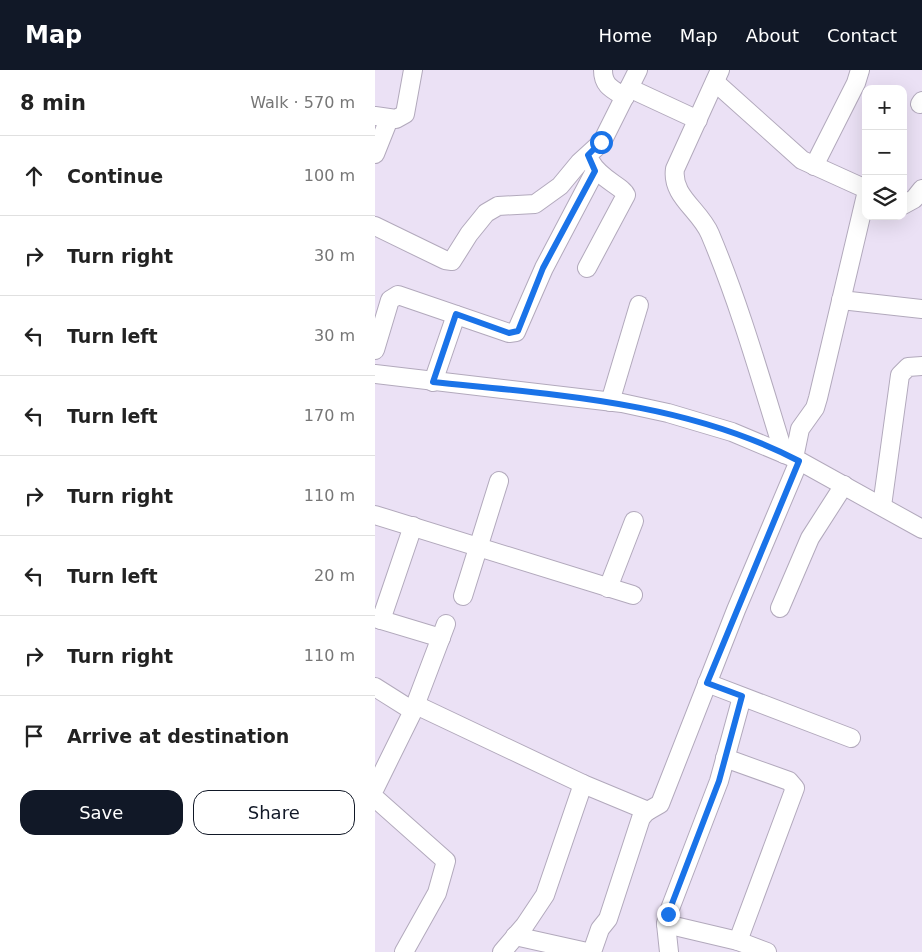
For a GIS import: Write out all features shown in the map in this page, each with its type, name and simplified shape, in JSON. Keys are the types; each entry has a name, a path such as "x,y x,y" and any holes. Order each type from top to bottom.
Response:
{"street":[{"path":"375,154 382,118 401,117 405,114 413,70"},
{"path":"603,70 607,86 698,120"},
{"path":"375,226 451,261 471,230 486,213 498,206 527,206 539,202 554,192 605,137 638,70"},
{"path":"814,166 856,83 860,70"},
{"path":"792,458 731,287 704,222 682,196 675,183 675,169 718,76 790,149 814,166 862,187"},
{"path":"587,268 626,195 624,191 605,180 595,171 588,155"},
{"path":"375,350 390,300 395,296 402,296 509,333 518,331 543,268 595,171"},
{"path":"907,204 910,203 922,189"},
{"path":"592,952 601,929 608,919 641,818 660,804 792,458 800,429 817,403 862,212"},
{"path":"841,300 922,309"},
{"path":"609,402 639,305"},
{"path":"433,382 456,314"},
{"path":"882,506 900,375 908,367 922,366"},
{"path":"375,374 609,402 668,413 732,432 792,458 922,529"},
{"path":"463,596 499,481"},
{"path":"780,608 810,538 843,485"},
{"path":"375,515 633,595"},
{"path":"608,588 634,521"},
{"path":"375,788 415,708 443,631 378,619 413,526"},
{"path":"707,683 851,738"},
{"path":"375,687 415,708 583,784 648,811"},
{"path":"669,952 668,914 719,781 742,696"},
{"path":"725,758 789,781 795,788 738,941"},
{"path":"502,952 545,895 583,784"},
{"path":"375,798 445,861 437,893 404,952"},
{"path":"667,924 738,941 767,952"},
{"path":"515,936 587,952"}],"route":[{"path":"601,142 588,155 595,171 543,268 518,331 513,334 509,333 456,314 433,382 621,403 668,413 732,432 799,461 707,683 742,696 719,781 668,914"}]}
